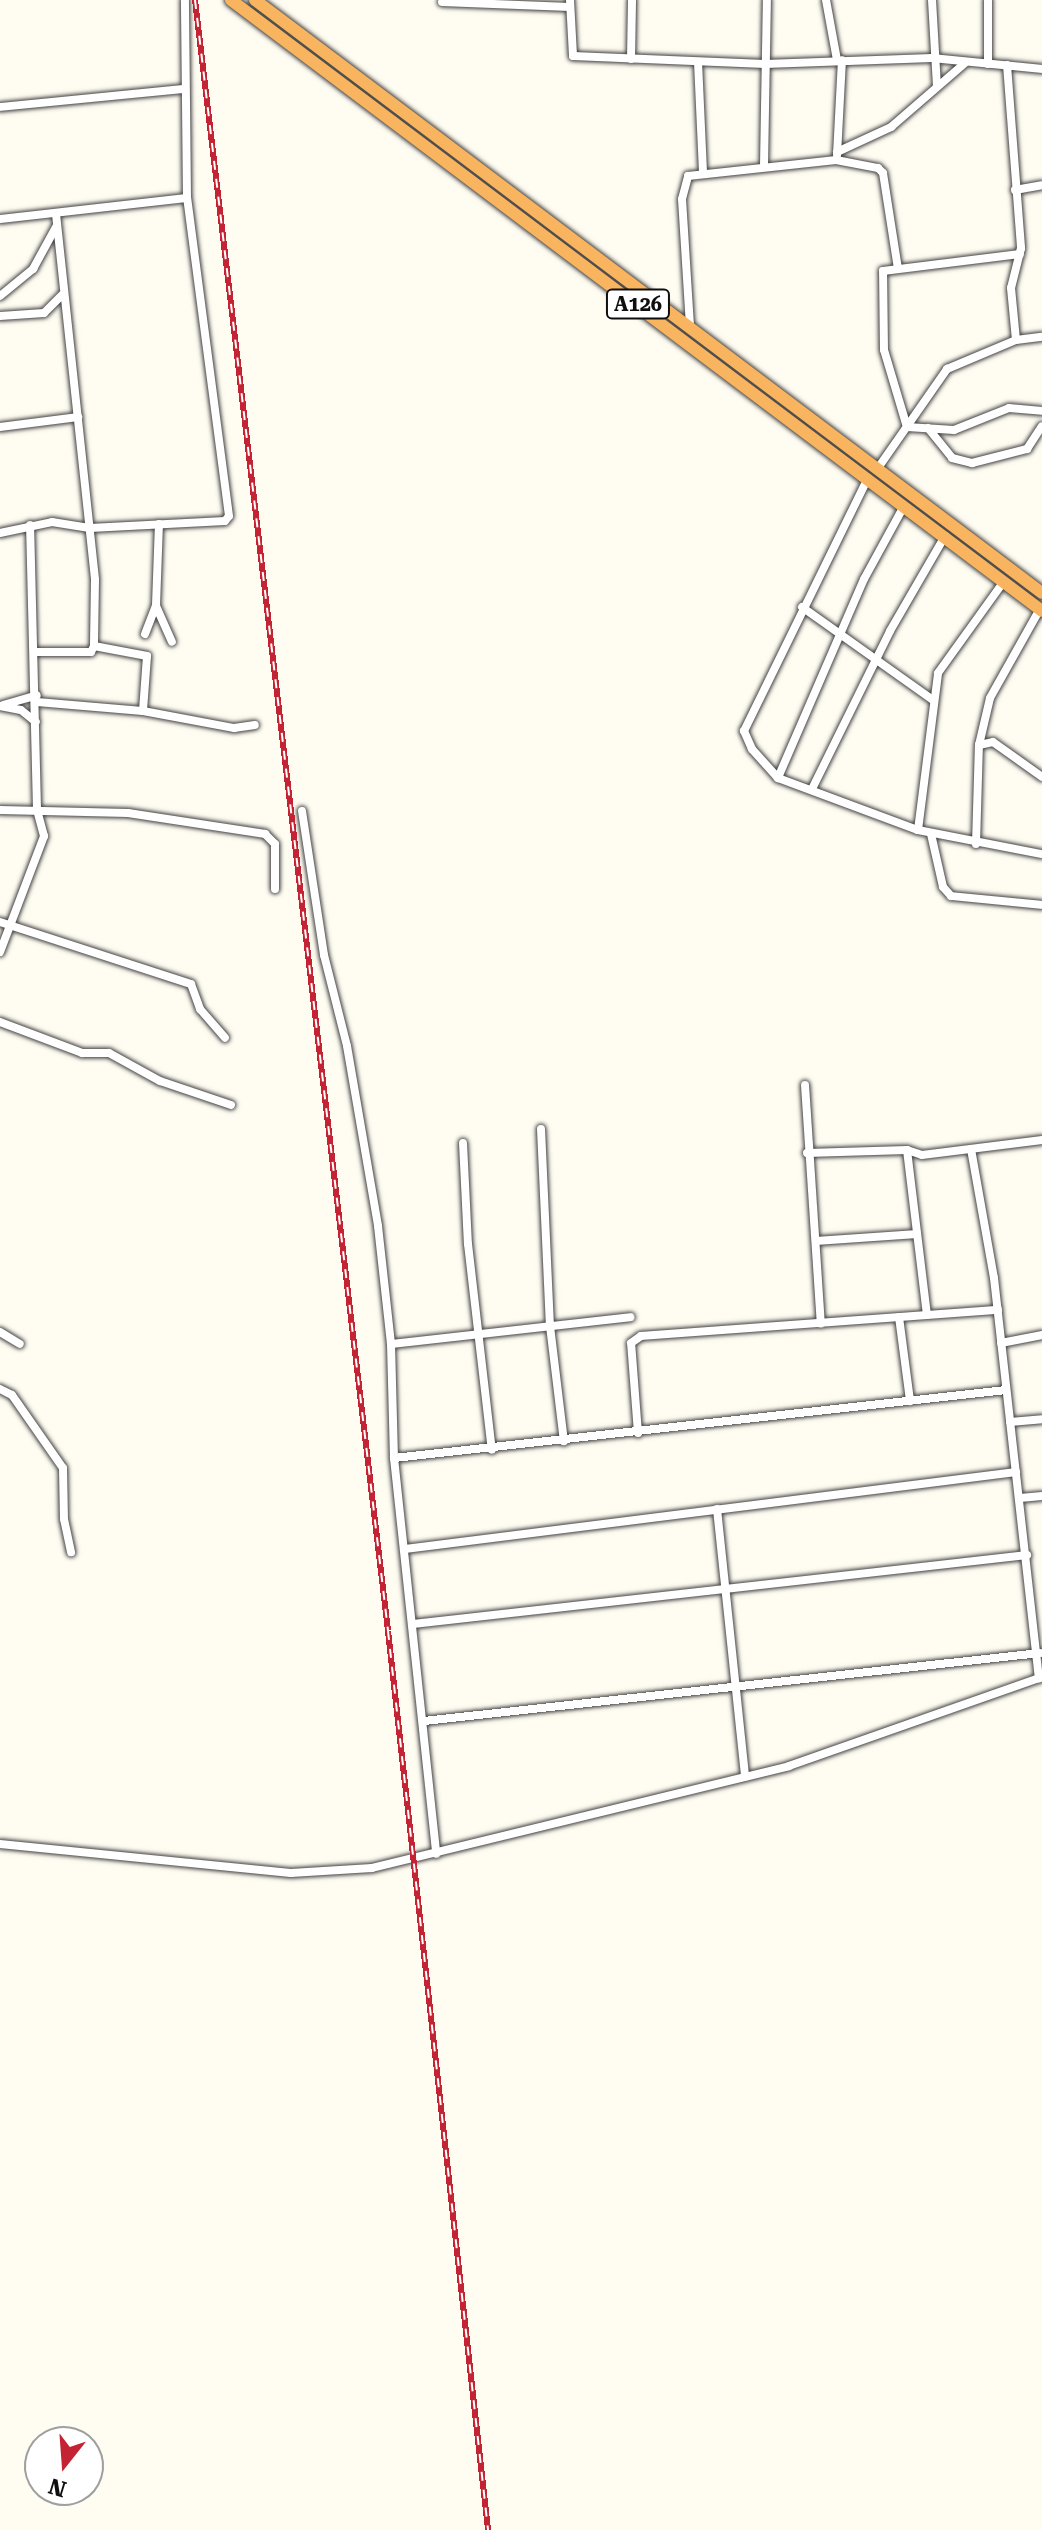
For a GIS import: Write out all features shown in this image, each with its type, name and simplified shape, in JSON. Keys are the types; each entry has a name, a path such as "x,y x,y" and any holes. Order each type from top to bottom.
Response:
{"highway":[{"name":"A126","path":"231,0 1041,610"},
{"name":"A126","path":"255,0 1042,593"}],"street":[{"path":"0,533 30,525 90,528 225,521 230,508 187,198 185,0"},
{"path":"631,59 632,0"},
{"path":"764,166 767,0"},
{"path":"826,0 840,60 837,156"},
{"path":"932,0 932,58 937,86"},
{"path":"988,0 988,64"},
{"path":"442,2 570,4 573,56 765,64 932,58 1042,69"},
{"path":"698,62 703,173"},
{"path":"690,326 682,199 688,176 837,156 891,127 966,62"},
{"path":"1007,65 1020,254 1011,288 1016,340"},
{"path":"0,107 184,89"},
{"path":"837,156 883,173 898,269"},
{"path":"1015,190 1042,185"},
{"path":"0,219 187,198"},
{"path":"36,652 91,652 94,646 90,528 56,214"},
{"path":"2,294 33,269 57,227"},
{"path":"907,427 884,350 882,273 1020,254"},
{"path":"0,316 44,313 63,294"},
{"path":"878,468 947,369 1016,340 1042,337"},
{"path":"907,427 963,429 1009,408 1042,411"},
{"path":"0,427 78,417"},
{"path":"928,428 952,458 972,463 1027,449 1042,426"},
{"path":"868,478 802,607 744,731 752,749 778,778 918,830 976,844 1042,854"},
{"path":"778,778 840,634 905,505"},
{"path":"145,634 156,605 159,524"},
{"path":"0,952 44,836 37,809 36,652 30,525"},
{"path":"812,789 945,536"},
{"path":"918,830 938,673 1004,581"},
{"path":"156,605 172,642"},
{"path":"802,607 933,700"},
{"path":"976,844 979,745 1005,665 1041,610"},
{"path":"94,646 147,656 143,711"},
{"path":"1,705 37,698 143,711 234,728 255,725"},
{"path":"1,705 36,722"},
{"path":"979,745 993,742 1042,777"},
{"path":"0,810 128,813 265,834 275,844 275,889"},
{"path":"302,811 324,955 347,1046 378,1226 391,1344 394,1458 436,1854"},
{"path":"931,834 943,887 951,896 1042,905"},
{"path":"0,922 191,984 200,1009 225,1038"},
{"path":"0,1022 82,1053 109,1053 160,1081 231,1105"},
{"path":"805,1085 807,1153 821,1323"},
{"path":"541,1129 550,1326 564,1441"},
{"path":"807,1153 907,1150 922,1155 1042,1140"},
{"path":"463,1143 478,1331 492,1450"},
{"path":"0,1844 135,1861 313,1874 436,1854 745,1777 913,1726 1041,1677 1037,1595 1027,1555 998,1310 971,1149"},
{"path":"907,1150 927,1315"},
{"path":"816,1241 917,1234"},
{"path":"638,1433 631,1343 635,1339 998,1310"},
{"path":"391,1344 478,1331 630,1317"},
{"path":"899,1317 910,1401"},
{"path":"0,1332 20,1344"},
{"path":"1001,1343 1042,1335"},
{"path":"0,1389 12,1395 63,1468 64,1519 71,1552"},
{"path":"394,1458 492,1450 1006,1390"},
{"path":"1010,1422 1042,1419"},
{"path":"405,1549 1016,1472"},
{"path":"1020,1498 1042,1496"},
{"path":"717,1509 739,1686 745,1777"},
{"path":"413,1624 1027,1555"},
{"path":"424,1721 1040,1653"}],"railway":[{"path":"195,0 388,1631 488,2530"}]}
